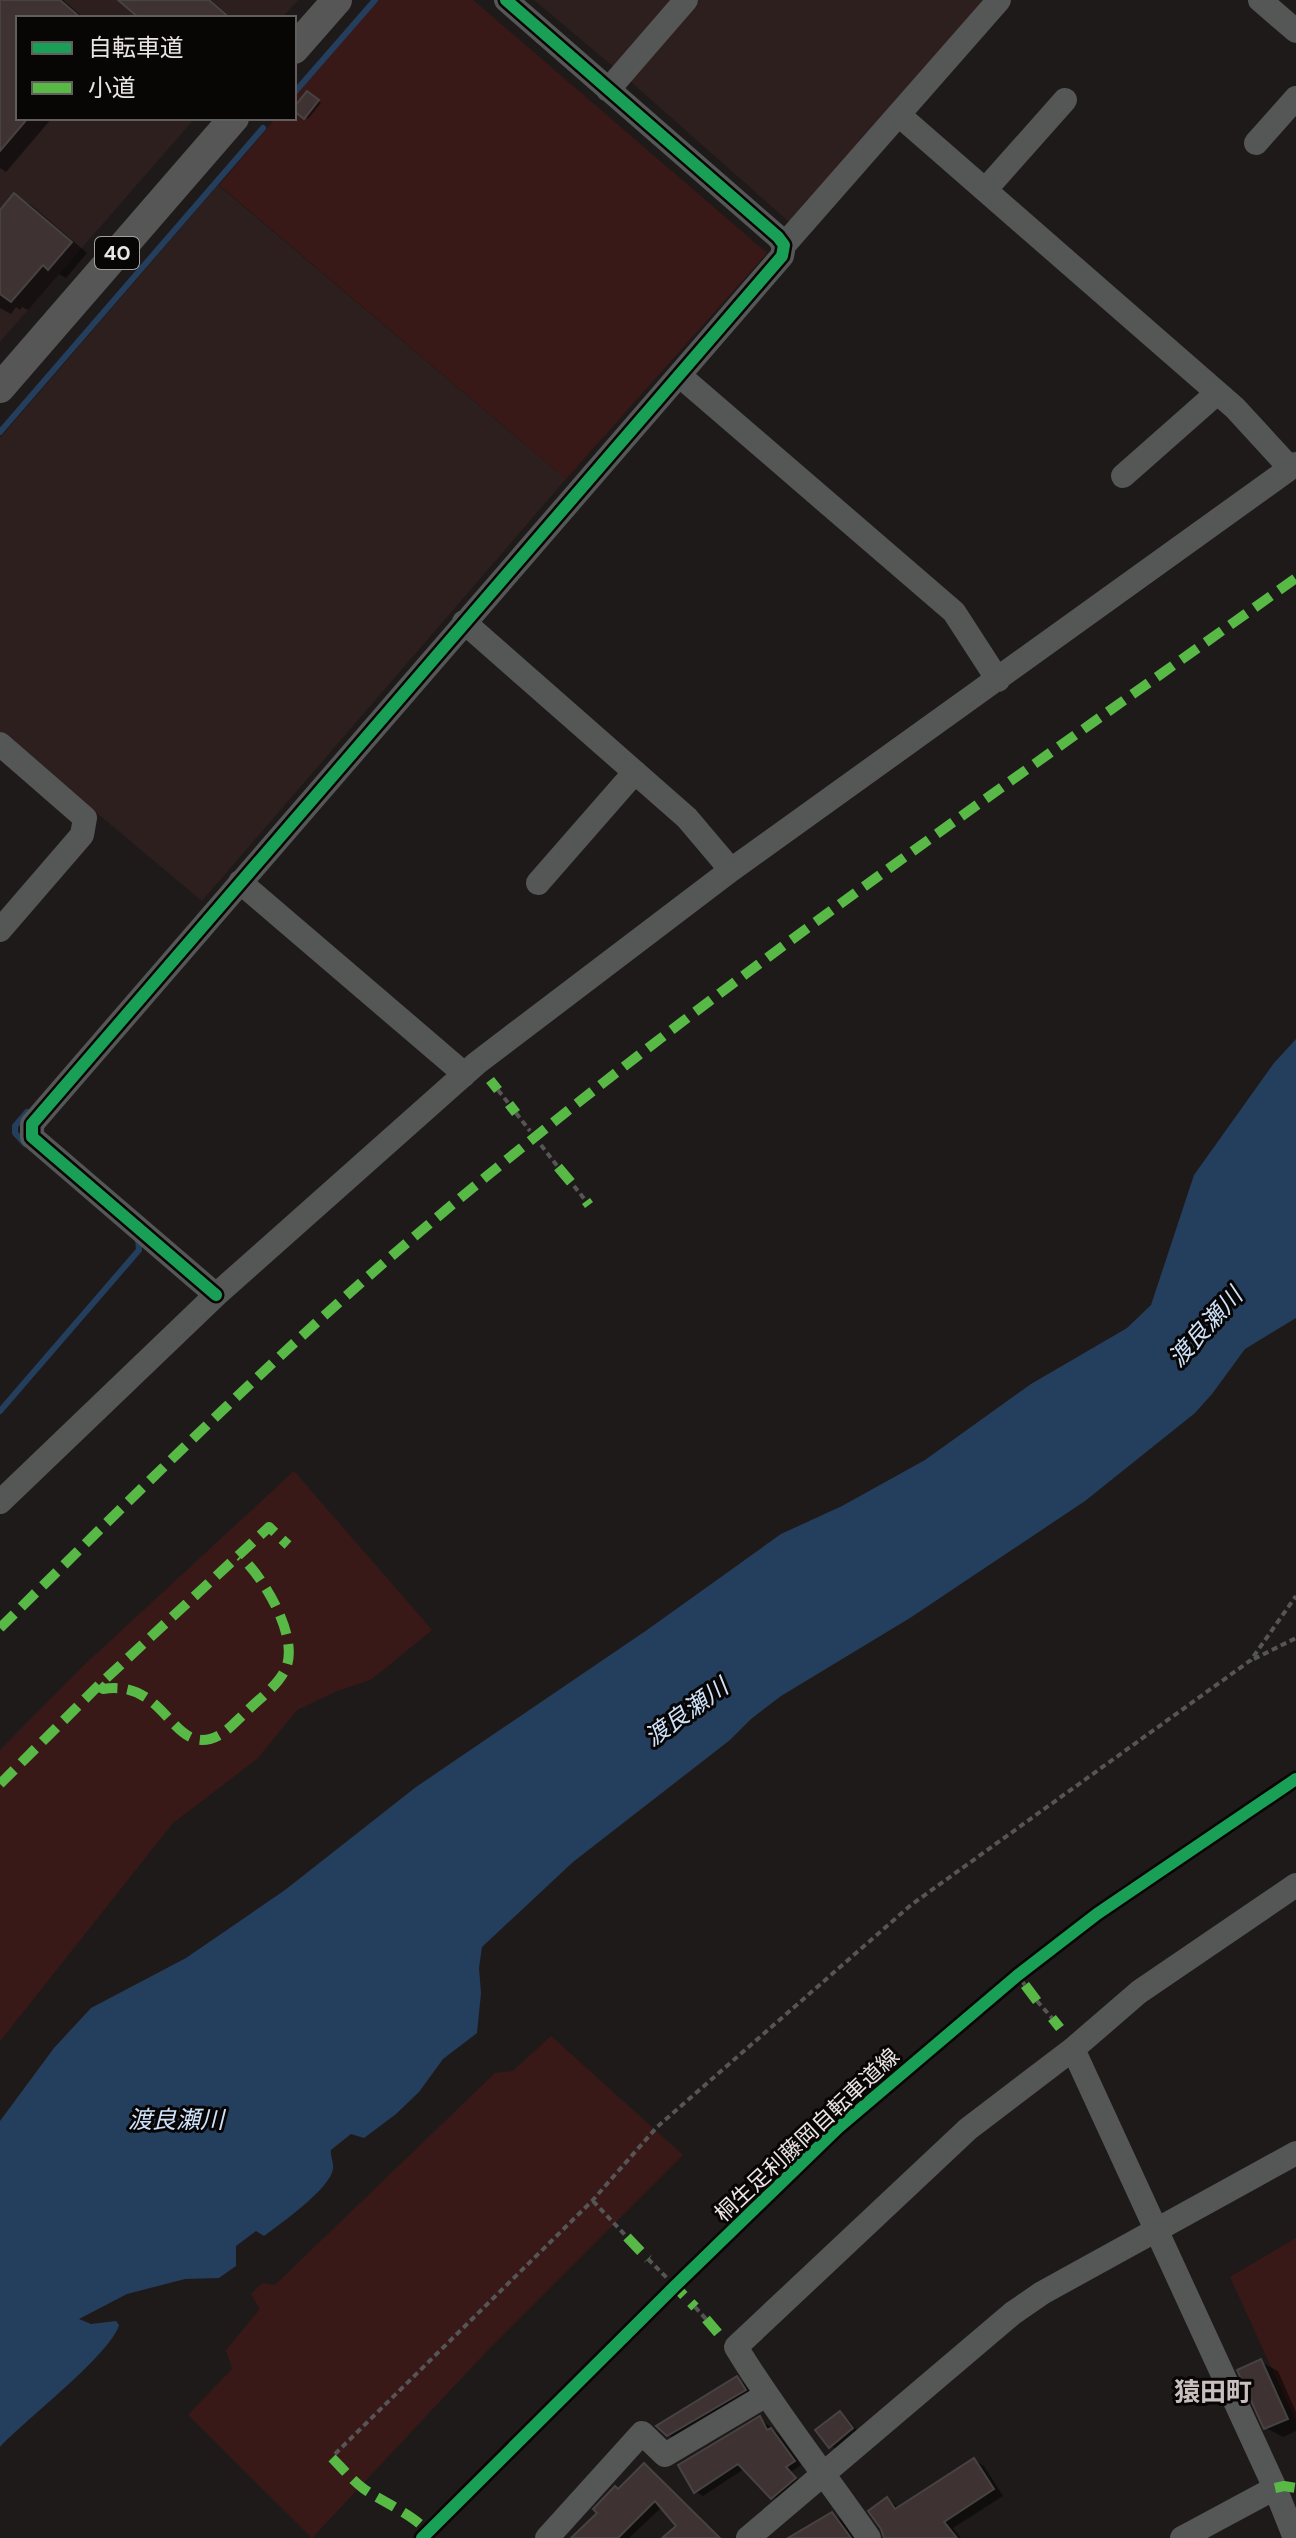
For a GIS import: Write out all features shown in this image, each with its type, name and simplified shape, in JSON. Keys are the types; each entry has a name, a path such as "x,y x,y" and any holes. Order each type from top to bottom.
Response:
{"main road":[{"path":"296,47 337,0"},
{"name":"40","path":"0,388 232,120"}],"street":[{"path":"216,1295 32,1137 32,1124 782,256 781,241 506,0"},
{"path":"608,90 686,0"},
{"path":"781,241 899,115 999,0"},
{"path":"1260,0 1296,31"},
{"path":"1256,143 1296,98"},
{"path":"986,189 1065,100"},
{"path":"0,1502 216,1295 463,1076 731,870 1293,466 1217,393 899,115"},
{"path":"679,375 954,612 998,680"},
{"path":"1123,476 1217,393"},
{"path":"464,622 687,818 731,870"},
{"path":"0,744 85,818 86,824 82,835 0,930"},
{"path":"538,883 635,772"},
{"path":"240,882 463,1076"},
{"path":"869,2538 766,2395 736,2347 968,2129 1073,2049 1139,1992 1296,1885"},
{"path":"1073,2049 1275,2488 1295,2538"},
{"path":"748,2538 1013,2313 1042,2293 1296,2153"},
{"path":"547,2538 642,2433 665,2455 766,2395"},
{"path":"1182,2538 1275,2488"}],"path":[{"path":"498,1090 509,1104"},
{"path":"516,1113 530,1131"},
{"path":"541,1145 558,1167"},
{"path":"574,1186 586,1201"},
{"path":"1251,1660 1296,1596"},
{"path":"335,2454 592,2201 657,2127 911,1905 1251,1660 1296,1638"},
{"path":"1006,1985 1029,1966"},
{"path":"1021,1980 1025,1985"},
{"path":"1037,2001 1052,2018"},
{"path":"592,2201 627,2237"},
{"path":"648,2259 671,2282 686,2276"},
{"path":"695,2307 706,2319"}],"shaded area":[{"path":"0,0 298,0 284,16 16,16 16,120 193,120 0,342"},
{"path":"378,0 473,0 767,253 566,479 219,185 274,120 296,120 296,95"},
{"path":"534,0 984,0 789,222"},
{"path":"218,185 566,479 202,901 0,732 0,438"},
{"path":"294,1471 432,1630 372,1679 297,1710 257,1759 173,1823 0,2041 0,1750 81,1668"},
{"path":"551,2036 683,2155 487,2351 312,2538 188,2415 232,2369 226,2350 260,2309 251,2294 263,2283 275,2285 495,2073 513,2071"},
{"path":"1296,2238 1296,2421 1230,2277"}],"water":[{"name":"渡良瀬川","path":"1296,1039 1296,1318 1245,1349 1195,1413 1085,1501 910,1618 781,1696 730,1740 573,1862 482,1947 477,2033 443,2059 419,2092 396,2114 364,2138 351,2134 331,2150 333,2169 323,2186 264,2236 256,2231 236,2246 236,2266 219,2278 185,2279 127,2294 79,2319 91,2324 116,2321 119,2325 100,2353 0,2447 0,2121 54,2048 91,2008 186,1958 285,1890 416,1787 647,1630 781,1534 842,1506 925,1460 1031,1384 1127,1328 1151,1305 1194,1175 1274,1063"}],"building":[{"path":"0,0 60,0 79,16 16,16 16,120 26,120 0,151"},
{"path":"118,0 209,0 228,16 137,16"},
{"path":"307,91 319,100 304,119 296,113 296,105"},
{"path":"14,193 72,242 48,270 43,265 11,302 0,294 0,210"},
{"path":"1261,2359 1288,2419 1264,2429 1237,2370"},
{"path":"737,2376 746,2390 667,2436 656,2426"},
{"path":"840,2411 853,2428 829,2448 815,2430"},
{"path":"760,2416 767,2430 771,2428 795,2461 786,2467 796,2478 771,2499 738,2464 694,2493 678,2465"},
{"path":"974,2458 994,2489 944,2522 957,2538 884,2538 868,2511 887,2497 895,2509"},
{"path":"644,2463 720,2538 662,2538 676,2526 655,2501 618,2538 571,2538 597,2513 593,2509 615,2486 618,2489"},
{"path":"832,2512 851,2538 788,2538"}],"waterway":[{"path":"296,91 375,0"},
{"path":"0,432 263,128"},
{"path":"25,1144 15,1133 15,1126 27,1112"},
{"path":"0,1411 139,1250 138,1239"}],"marked path":[{"path":"0,1628 308,1330 521,1148 628,1063 848,898 1296,578"},
{"path":"490,1080 498,1090"},
{"path":"509,1104 516,1113"},
{"path":"558,1167 574,1186"},
{"path":"586,1201 589,1205"},
{"path":"0,1784 99,1685 269,1527 288,1545"},
{"path":"99,1685 103,1689 138,1693 191,1737 208,1739 230,1728 277,1682 289,1657 288,1642 277,1609 259,1578 240,1556"},
{"path":"1025,1985 1037,2001"},
{"path":"1052,2018 1060,2028"},
{"path":"627,2237 648,2259"},
{"path":"670,2281 695,2307"},
{"path":"706,2319 718,2333"},
{"path":"332,2458 364,2489 408,2515 427,2532"},
{"path":"1275,2488 1296,2488"}],"cycle path":[{"path":"216,1295 32,1137 32,1124 782,256 784,245 778,237 506,0"},
{"name":"桐生足利藤岡自転車道線","path":"422,2538 838,2128 1018,1975 1097,1914 1296,1779"}],"district":[{"name":"猿田町","path":"1213,2392"}]}
